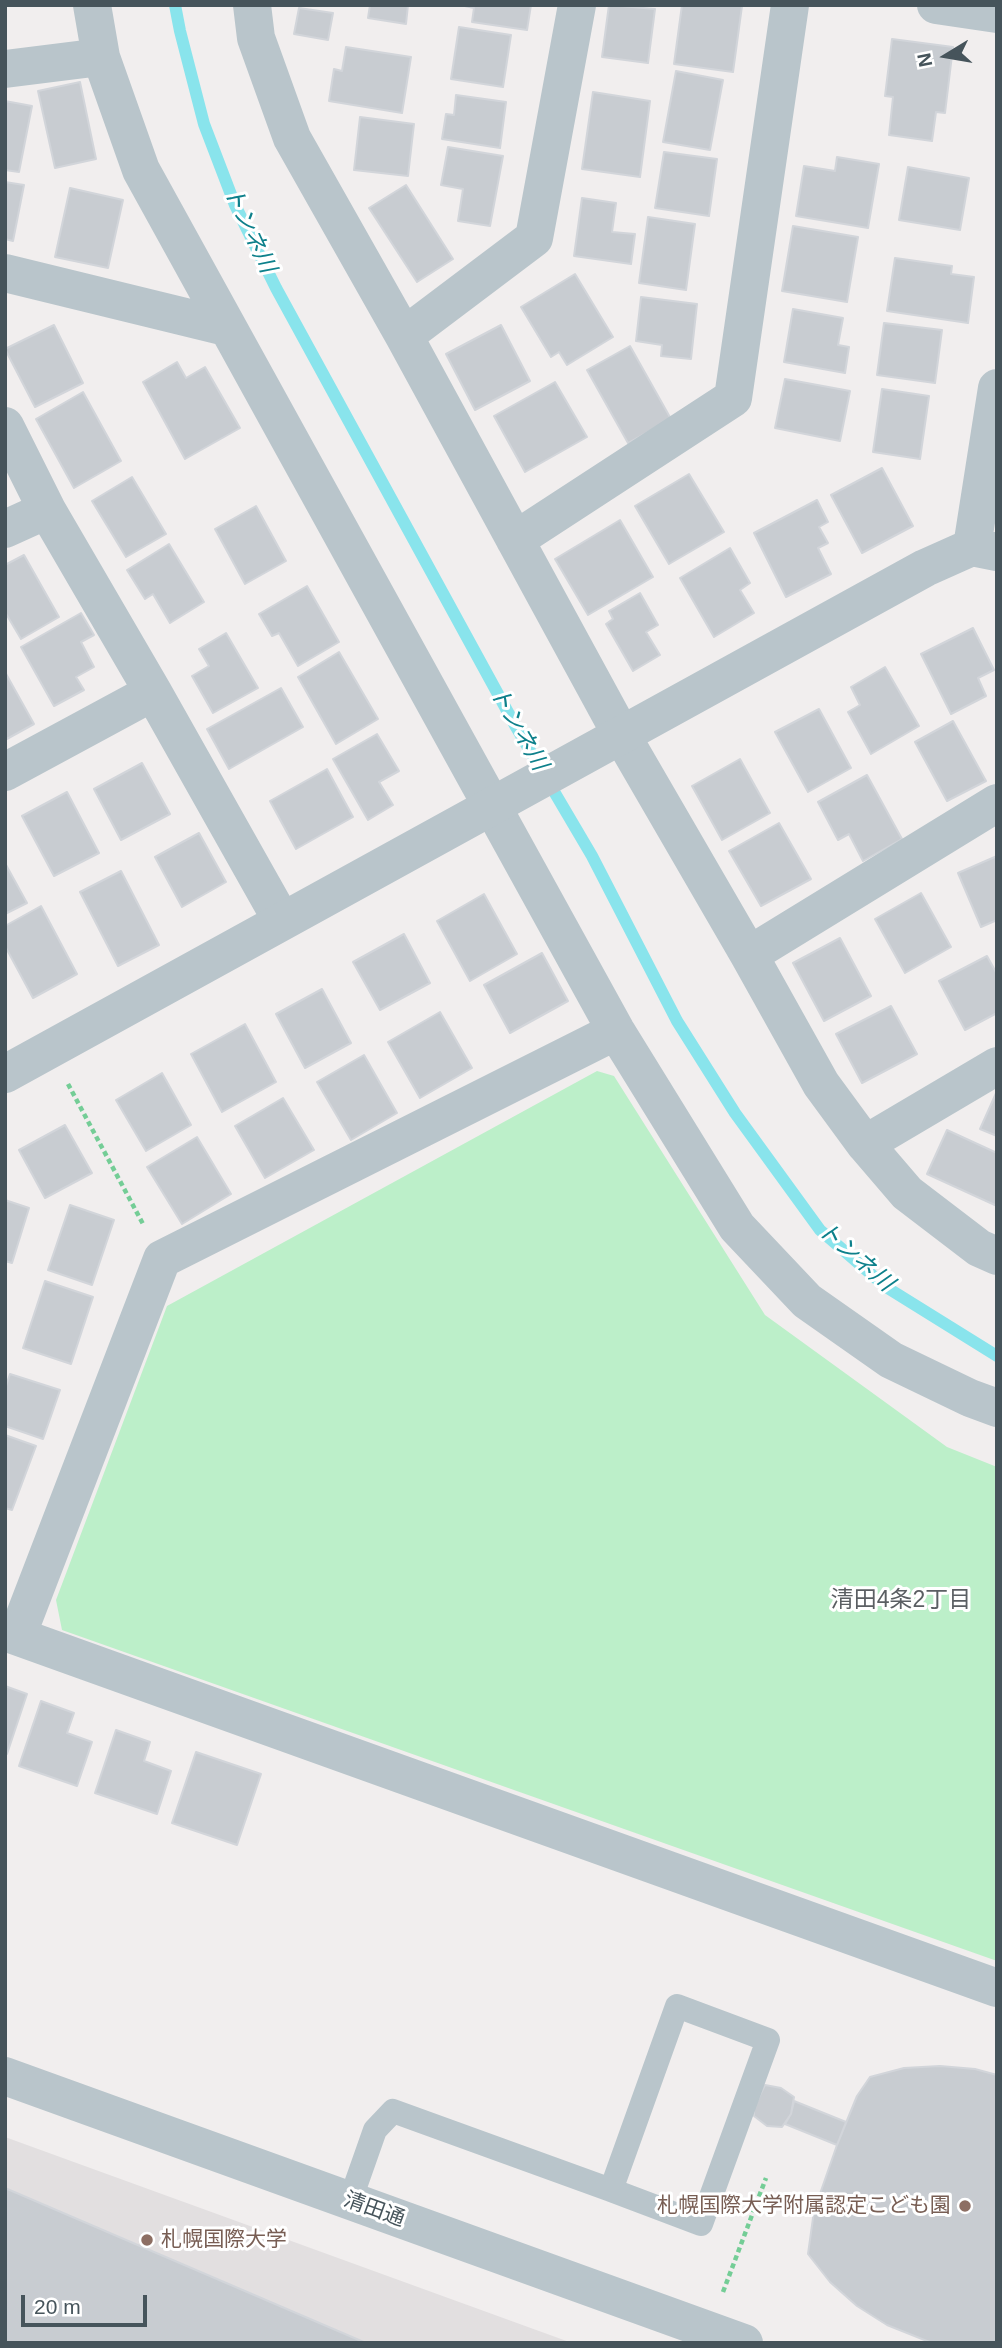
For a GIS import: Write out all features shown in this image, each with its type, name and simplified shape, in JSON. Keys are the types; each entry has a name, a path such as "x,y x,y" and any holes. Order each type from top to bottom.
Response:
{"street":[{"path":"92,5 101,57 141,170 226,327 505,800 616,1031 737,1227 807,1301 891,1360 997,1408"},
{"path":"252,5 256,38 292,138 404,336 622,736 750,954 821,1084 865,1144 907,1193 979,1248 997,1256"},
{"path":"404,336 534,238 577,5"},
{"path":"515,540 733,398 790,5"},
{"path":"936,5 997,14"},
{"path":"5,69 101,57"},
{"path":"5,273 226,327"},
{"path":"5,1074 925,568 984,550 997,388"},
{"path":"5,426 47,510 282,921"},
{"path":"5,529 47,510"},
{"path":"5,772 153,692"},
{"path":"750,954 997,803"},
{"path":"616,1031 162,1259 11,1634 997,1988"},
{"path":"865,1144 997,1066"},
{"name":"清田通","path":"5,2076 744,2343"}],"lane":[{"path":"350,2201 375,2130 393,2111 701,2224 768,2040 677,2006 611,2190"}],"path":[{"path":"49,1049 162,1259"},
{"path":"722,2295 766,2178"}],"shaded area":[{"name":"札幌国際大学","path":"5,2137 572,2343 5,2343"}],"green space":[{"path":"597,1071 614,1076 765,1315 947,1447 997,1467 997,1961 62,1630 56,1600 167,1306"}],"building":[{"path":"370,5 408,5 406,24 368,18"},
{"path":"460,5 531,5 527,30 472,22 474,8"},
{"path":"609,5 655,9 648,63 602,57"},
{"path":"682,5 742,6 733,72 674,64"},
{"path":"299,8 333,13 328,40 294,34"},
{"path":"459,27 511,35 503,87 451,79"},
{"path":"892,39 953,47 945,113 936,112 932,141 889,135 893,97 885,96"},
{"path":"346,47 411,57 402,113 329,101 334,69 342,71"},
{"path":"676,71 723,80 710,150 663,142"},
{"path":"80,82 96,159 55,168 38,91"},
{"path":"593,92 650,101 640,177 582,169"},
{"path":"456,95 506,102 500,148 442,139 446,114 454,115"},
{"path":"5,101 32,106 19,172 5,170"},
{"path":"360,117 414,124 408,176 354,170"},
{"path":"448,147 503,156 490,226 458,221 463,189 441,185"},
{"path":"664,152 717,159 709,216 655,208"},
{"path":"837,157 879,164 868,228 796,216 804,166 835,171"},
{"path":"908,167 969,178 960,230 899,220"},
{"path":"5,182 24,185 13,241 5,239"},
{"path":"406,185 453,259 417,282 369,208"},
{"path":"70,188 123,200 108,268 55,257"},
{"path":"582,198 616,203 612,232 635,234 631,264 574,256"},
{"path":"648,217 695,224 686,290 639,283"},
{"path":"793,226 858,237 847,302 782,291"},
{"path":"895,258 952,266 951,274 974,277 968,323 887,311"},
{"path":"575,274 613,337 567,365 559,352 551,357 521,307"},
{"path":"641,297 697,304 691,359 661,356 662,345 636,341"},
{"path":"793,309 843,318 838,345 849,347 845,373 784,362"},
{"path":"884,323 942,330 935,383 877,375"},
{"path":"54,325 83,383 35,407 5,349"},
{"path":"501,325 530,381 475,410 446,354"},
{"path":"630,346 671,419 628,443 587,370"},
{"path":"177,362 186,378 205,367 240,428 185,459 143,382"},
{"path":"785,379 850,391 840,441 775,428"},
{"path":"555,382 587,437 525,472 494,416"},
{"path":"882,389 929,396 920,459 873,452"},
{"path":"83,392 121,461 74,488 36,419"},
{"path":"882,468 913,526 862,553 831,495"},
{"path":"689,474 724,532 669,564 635,506"},
{"path":"132,477 166,534 126,557 92,501"},
{"path":"817,500 828,522 819,527 828,543 818,548 831,574 786,597 754,533"},
{"path":"256,506 286,561 245,584 215,529"},
{"path":"620,520 653,577 588,615 555,559"},
{"path":"169,544 204,602 170,623 153,594 145,599 127,570"},
{"path":"730,548 750,583 740,590 754,613 714,637 680,578"},
{"path":"24,555 59,617 21,639 5,612 5,565"},
{"path":"307,586 339,642 298,666 279,633 272,636 259,614"},
{"path":"640,593 658,625 646,632 660,655 633,671 606,624 613,619 609,611"},
{"path":"81,613 94,635 81,642 94,667 76,677 84,690 54,706 21,647"},
{"path":"973,628 994,670 978,678 986,696 951,714 921,654"},
{"path":"226,633 258,688 213,713 192,676 209,666 199,649"},
{"path":"339,652 378,719 336,744 298,677"},
{"path":"885,667 919,726 871,754 848,712 860,705 851,687"},
{"path":"5,672 34,724 5,740"},
{"path":"281,688 303,727 229,769 207,729"},
{"path":"819,709 851,768 808,792 775,732"},
{"path":"953,721 986,781 947,801 915,742"},
{"path":"377,734 399,771 379,782 393,805 368,820 333,759"},
{"path":"740,759 770,813 722,840 692,786"},
{"path":"142,763 170,814 121,840 94,789"},
{"path":"327,769 353,817 296,849 270,801"},
{"path":"867,775 902,839 863,861 849,834 838,840 818,802"},
{"path":"67,792 99,853 54,876 22,816"},
{"path":"779,823 811,879 761,906 729,851"},
{"path":"199,833 226,882 182,907 155,857"},
{"path":"997,856 997,920 981,927 958,873"},
{"path":"5,863 27,903 5,914"},
{"path":"121,871 159,945 118,966 80,892"},
{"path":"921,893 951,947 905,973 875,919"},
{"path":"484,894 517,954 470,981 437,921"},
{"path":"41,906 77,974 33,998 5,946 5,926"},
{"path":"404,934 430,983 380,1010 353,962"},
{"path":"840,938 871,996 824,1021 793,963"},
{"path":"542,953 568,1001 510,1033 484,985"},
{"path":"987,956 997,974 997,1013 965,1030 939,981"},
{"path":"322,989 351,1043 305,1068 276,1014"},
{"path":"891,1006 917,1054 862,1083 836,1034"},
{"path":"440,1012 472,1068 420,1098 388,1042"},
{"path":"245,1024 276,1082 222,1112 191,1054"},
{"path":"364,1055 397,1113 351,1140 317,1082"},
{"path":"162,1073 191,1125 146,1151 116,1100"},
{"path":"997,1091 997,1136 980,1129"},
{"path":"283,1098 314,1150 265,1178 235,1126"},
{"path":"65,1125 92,1173 45,1198 19,1150"},
{"path":"947,1130 997,1153 997,1206 927,1174"},
{"path":"197,1137 231,1194 182,1224 147,1167"},
{"path":"5,1200 29,1208 12,1263 5,1261"},
{"path":"70,1205 114,1220 92,1285 48,1270"},
{"path":"45,1281 93,1297 71,1364 23,1348"},
{"path":"10,1374 60,1390 43,1439 5,1426 5,1389"},
{"path":"5,1435 36,1446 12,1510 5,1508"},
{"path":"5,1686 27,1694 7,1754 5,1754"},
{"path":"41,1701 74,1713 67,1733 92,1742 77,1786 19,1766"},
{"path":"116,1730 150,1742 144,1761 171,1771 157,1814 95,1793"},
{"path":"196,1752 261,1774 237,1845 172,1823"},
{"path":"940,2066 975,2069 997,2075 997,2343 932,2343 887,2325 857,2306 830,2282 808,2254 814,2211 837,2145 857,2096 870,2077 904,2068"},
{"path":"765,2085 781,2088 794,2097 791,2114 782,2127 767,2126 754,2116 754,2107"},
{"path":"794,2101 846,2122 837,2145 785,2124"},
{"path":"5,2188 366,2343 5,2343"}],"waterway":[{"name":"トンネ川","path":"175,5 204,124 235,205 276,288 516,727 592,856 677,1021 735,1113 820,1230 886,1287 997,1356"}],"place":[{"name":"札幌国際大学附属認定こども園","path":"965,2206"},
{"name":"札幌国際大学","path":"147,2240"}],"district":[{"name":"清田4条2丁目","path":"901,1601"}]}
